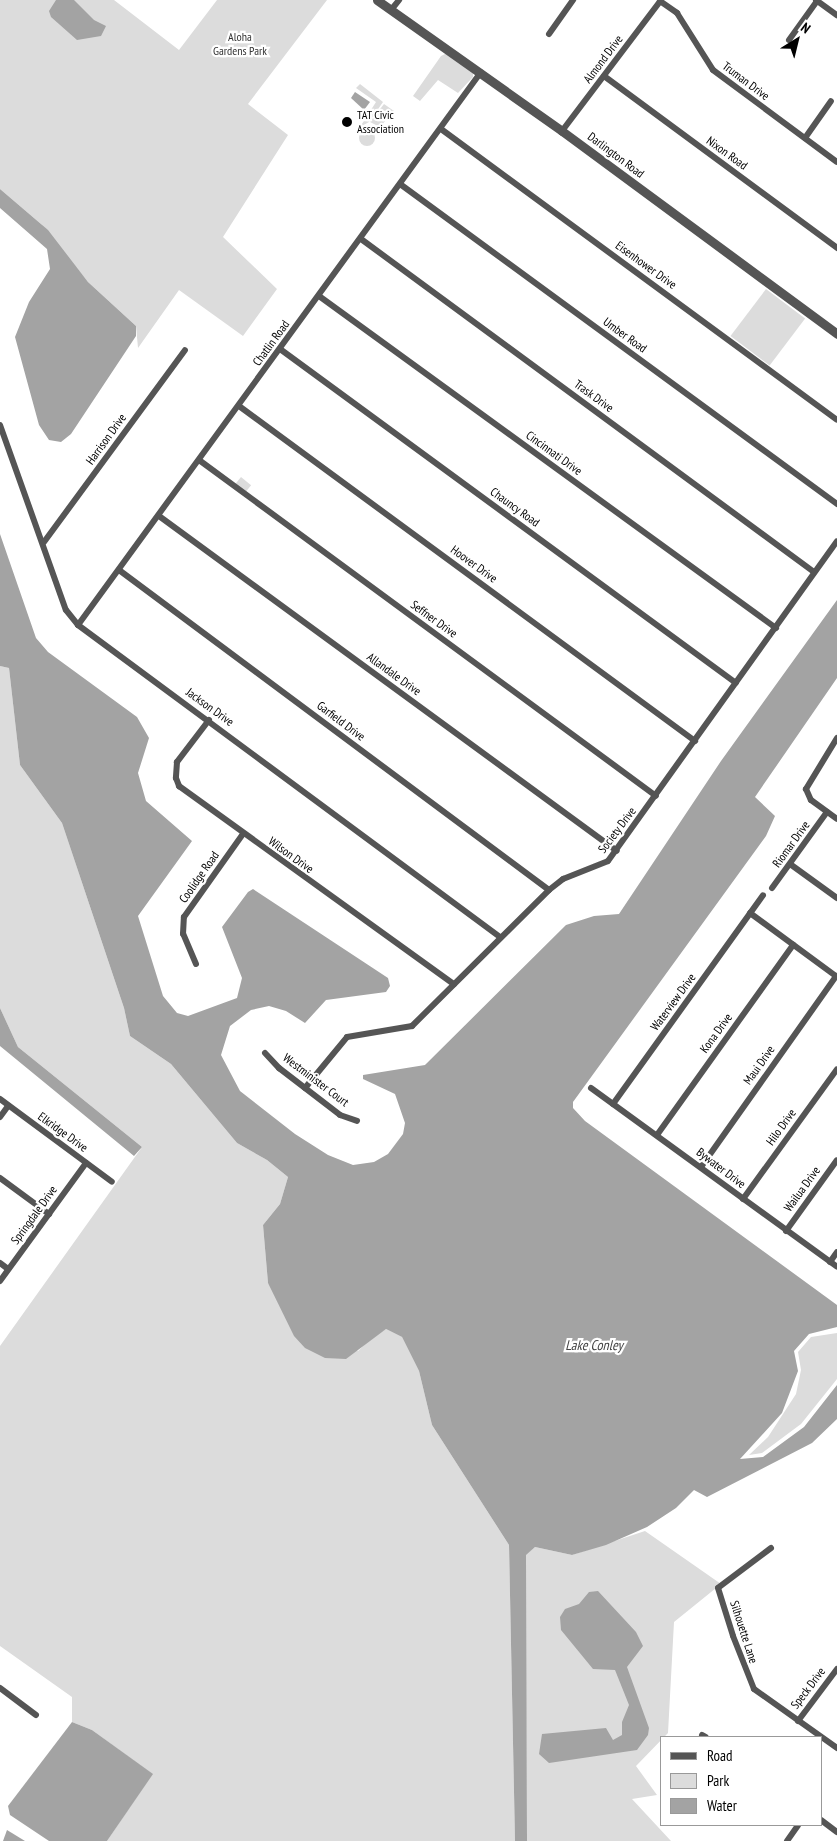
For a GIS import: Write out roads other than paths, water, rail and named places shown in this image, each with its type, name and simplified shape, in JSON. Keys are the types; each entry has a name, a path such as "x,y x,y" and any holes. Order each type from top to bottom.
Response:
{"street":[{"name":"Darlington Road","path":"377,0 481,72 837,334"},
{"path":"391,10 399,0"},
{"path":"549,34 574,0"},
{"name":"Almond Drive","path":"562,131 661,0"},
{"name":"Truman Drive","path":"661,0 677,13 713,70 837,162"},
{"path":"788,40 816,0 837,16"},
{"name":"Chatlin Road","path":"78,625 481,72"},
{"name":"Nixon Road","path":"604,76 837,248"},
{"path":"805,138 831,101"},
{"name":"Eisenhower Drive","path":"441,128 837,420"},
{"name":"Umber Road","path":"400,184 837,504"},
{"name":"Trask Drive","path":"361,239 814,572"},
{"name":"Cincinnati Drive","path":"319,296 776,628"},
{"name":"Chauncy Road","path":"280,349 736,683"},
{"name":"Harrison Drive","path":"44,542 185,350"},
{"name":"Hoover Drive","path":"239,406 695,740"},
{"name":"Jackson Drive","path":"0,425 44,542 66,610 78,625 500,937"},
{"name":"Seffner Drive","path":"199,460 656,796"},
{"name":"Allandale Drive","path":"159,516 617,851"},
{"name":"Society Drive","path":"305,1088 347,1037 412,1026 549,890 563,879 602,866 617,851 837,541"},
{"name":"Garfield Drive","path":"119,570 549,890"},
{"name":"Wilson Drive","path":"209,720 177,762 176,778 179,786 243,834 454,984"},
{"path":"837,738 806,788 811,800 837,819"},
{"name":"Riomar Drive","path":"772,888 827,812"},
{"name":"Coolidge Road","path":"196,964 183,934 184,918 243,834"},
{"path":"790,864 837,898"},
{"path":"764,895 750,914 836,977"},
{"name":"Waterview Drive","path":"613,1104 750,914"},
{"name":"Kona Drive","path":"656,1135 793,945"},
{"name":"Maui Drive","path":"701,1167 836,977"},
{"name":"Westminister Court","path":"265,1053 340,1115 357,1121"},
{"name":"Hilo Drive","path":"743,1199 837,1069"},
{"name":"Bywater Drive","path":"591,1088 837,1267"},
{"name":"Elkridge Drive","path":"0,1099 112,1182"},
{"path":"0,1117 8,1106"},
{"name":"Wailua Drive","path":"786,1231 837,1160"},
{"name":"Springdale Drive","path":"0,1280 86,1163"},
{"path":"0,1178 49,1214"},
{"path":"830,1262 837,1252"},
{"path":"0,1263 8,1269"},
{"name":"Silhouette Lane","path":"771,1548 718,1588 748,1680 754,1689 798,1721"},
{"name":"Speck Drive","path":"798,1721 837,1669"},
{"path":"0,1688 36,1715"},
{"path":"798,1721 820,1736"},
{"path":"822,1738 837,1748"},
{"path":"822,1821 837,1832"},
{"path":"786,1841 797,1826"}],"water":[{"path":"56,0 74,0 94,20 106,26 101,36 77,40 51,17 49,11"},
{"path":"355,92 370,102 364,110 351,98"},
{"path":"0,189 48,230 88,282 136,326 136,336 71,434 61,442 49,440 39,425 15,337 29,302 50,269 47,249 0,208"},
{"name":"Lake Conley","path":"0,534 36,638 48,652 137,717 149,738 138,773 146,801 192,841 138,916 163,996 177,1013 188,1016 237,998 242,978 222,927 248,892 253,889 388,978 390,986 386,992 326,1000 305,1023 286,1011 269,1006 251,1010 230,1026 221,1055 240,1091 295,1134 328,1155 353,1165 374,1162 388,1154 403,1134 405,1123 395,1094 363,1079 363,1075 425,1065 566,925 594,916 619,914 721,761 837,600 837,678 755,797 775,816 766,836 573,1102 573,1108 585,1121 837,1305 837,1327 809,1334 794,1351 798,1371 782,1413 740,1459 763,1457 804,1427 837,1385 837,1419 812,1443 707,1497 694,1490 676,1508 647,1527 606,1545 572,1555 535,1547 526,1555 527,1841 515,1841 509,1545 432,1425 419,1371 402,1337 386,1329 346,1359 325,1358 305,1348 294,1336 268,1283 263,1225 280,1204 288,1177 267,1160 237,1143 171,1064 130,1036 124,1008 62,823 20,765 9,668 0,666"},
{"path":"0,1008 18,1047 142,1147 134,1156 0,1046"},
{"path":"598,1591 636,1632 643,1646 627,1667 649,1728 648,1735 637,1750 549,1763 539,1754 542,1734 606,1728 613,1740 622,1735 622,1722 629,1705 615,1670 593,1669 561,1630 560,1617 565,1609 579,1604 589,1592"},
{"path":"72,1722 92,1730 153,1774 107,1841 49,1841 10,1815 8,1806"},
{"path":"7,1830 25,1841 3,1841"}],"place":[{"name":"TAT Civic Association","path":"347,122"}],"park label":[{"name":"Aloha Gardens Park","path":"240,44"}]}
